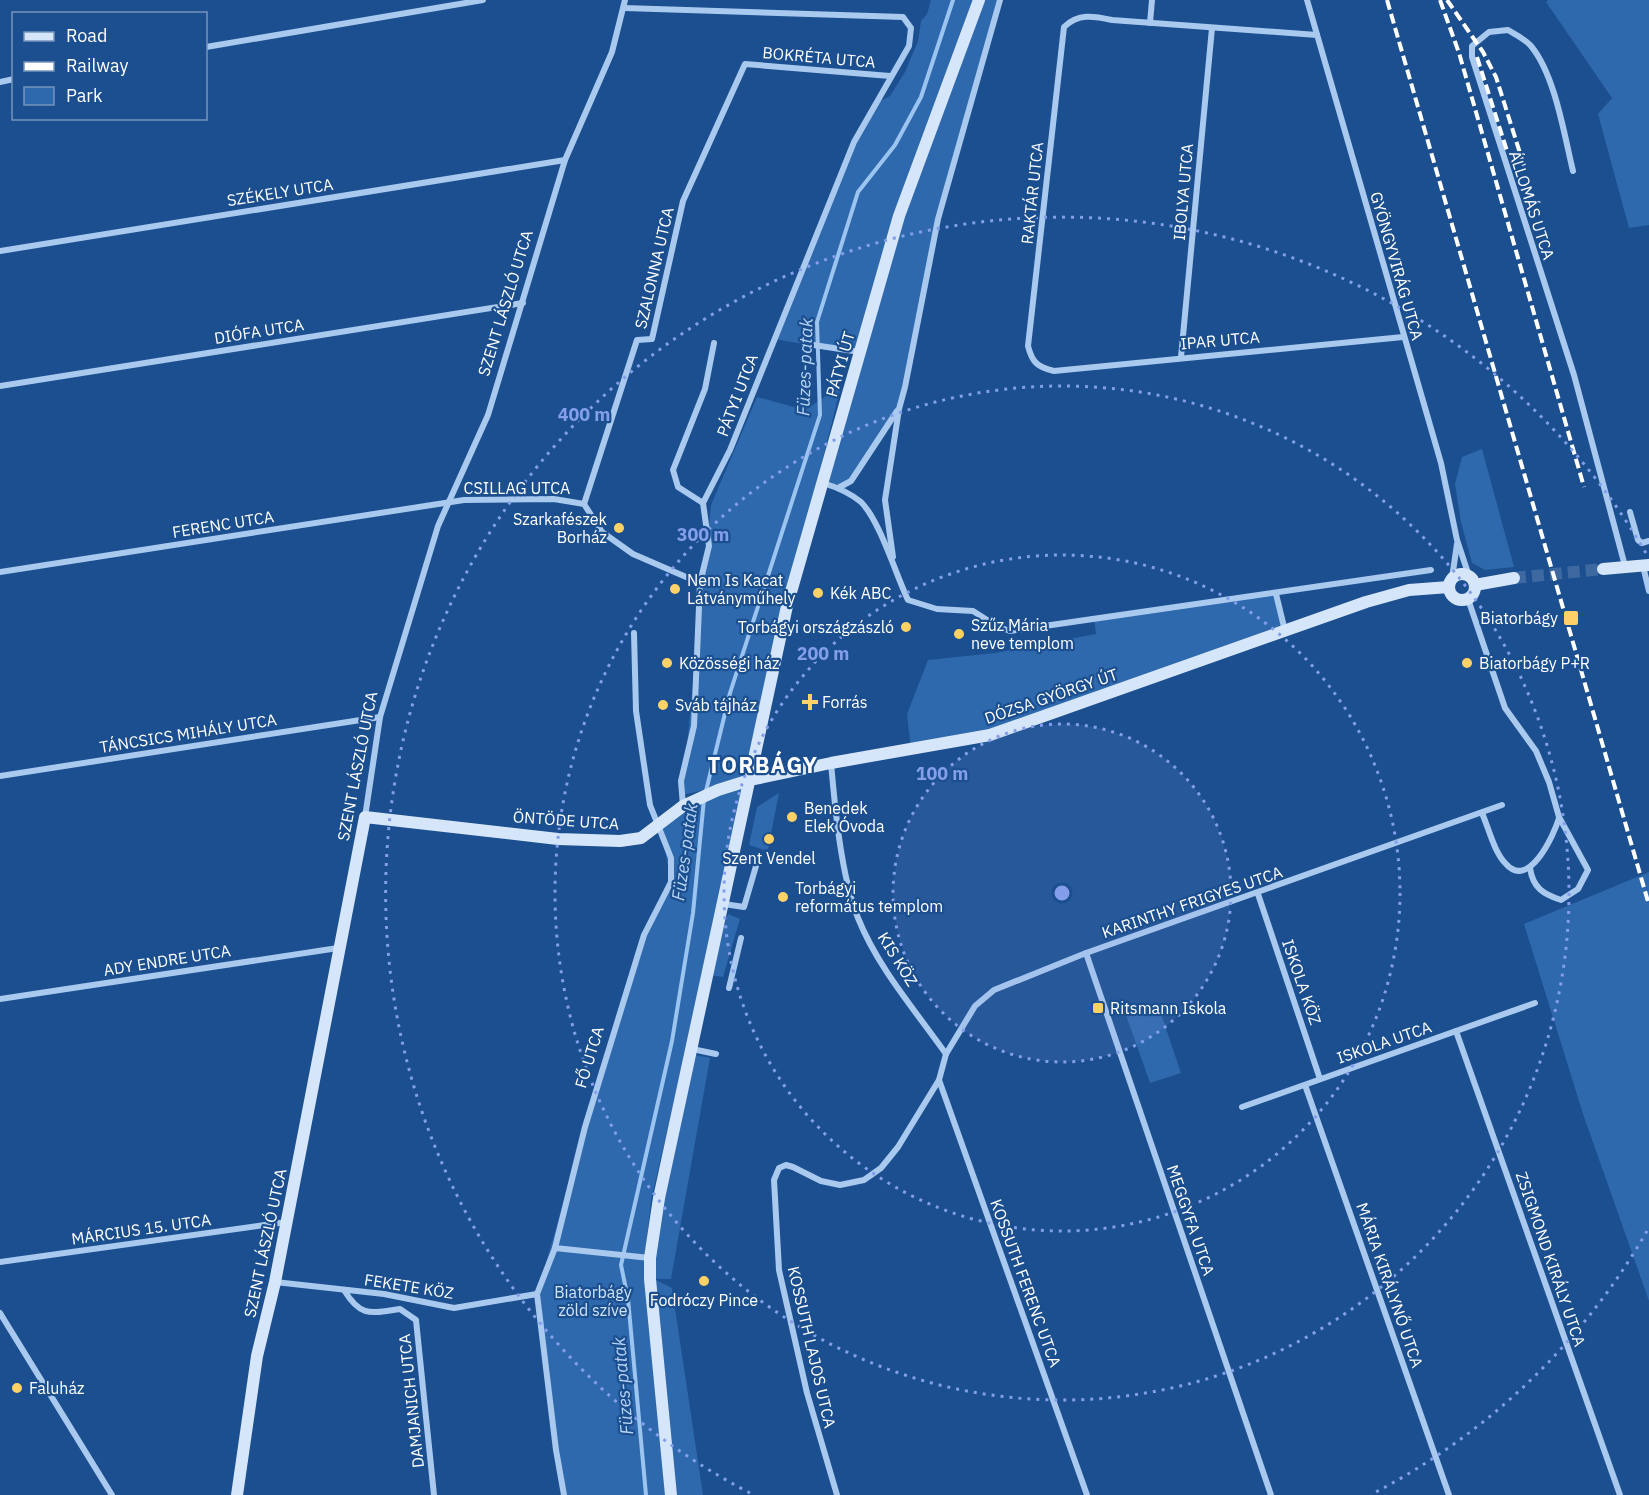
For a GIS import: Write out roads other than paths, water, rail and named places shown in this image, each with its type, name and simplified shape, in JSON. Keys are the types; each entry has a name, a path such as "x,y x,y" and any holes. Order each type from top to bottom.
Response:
{"street":[{"path":"207,47 483,0"},
{"name":"SZENT LÁSZLÓ UTCA","path":"237,1495 257,1356 287,1222 364,817 380,717 438,526 488,415 565,160 612,52 625,0"},
{"name":"PÁTYI ÚT","path":"750,780 787,606 899,216 979,0"},
{"path":"894,563 885,500 898,409 945,197 1000,0"},
{"path":"1152,0 1150,23 1296,32 1317,36"},
{"name":"GYÖNGYVIRÁG UTCA","path":"1307,0 1441,463 1457,540 1472,580"},
{"name":"PÁTYI UTCA","path":"624,8 903,17 911,28 909,46 854,142 730,450 703,503"},
{"name":"RAKTÁR UTCA","path":"1040,368 1032,360 1028,346 1064,27 1071,20 1094,16 1150,23"},
{"name":"IBOLYA UTCA","path":"1181,357 1212,28"},
{"name":"ÁLLOMÁS UTCA","path":"1573,171 1552,89 1537,55 1530,45 1508,30 1489,32 1472,46 1472,57 1574,375 1625,566"},
{"name":"BOKRÉTA UTCA","path":"745,64 890,76"},
{"name":"SZALONNA UTCA","path":"584,504 637,340 652,339 683,201 745,64"},
{"name":"SZÉKELY UTCA","path":"0,251 565,160"},
{"name":"DIÓFA UTCA","path":"0,386 522,303"},
{"name":"IPAR UTCA","path":"1040,368 1054,371 1403,337"},
{"path":"683,806 681,781 694,726 700,583 709,546 703,503 678,487 674,470 705,389 714,343"},
{"path":"807,344 861,352"},
{"path":"838,488 851,481 898,409"},
{"path":"823,483 838,488 861,502 894,563 908,600 937,609 973,611 998,627 1010,631 1431,570"},
{"name":"CSILLAG UTCA","path":"450,502 554,499 584,504 602,532 633,554 700,583"},
{"name":"FERENC UTCA","path":"0,572 450,502"},
{"path":"1630,512 1638,540 1642,543 1649,541"},
{"name":"GYÖNGYVIRÁG UTCA","path":"1451,583 1457,540"},
{"path":"1603,569 1646,565 1649,591"},
{"name":"DÓZSA GYÖRGY ÚT","path":"750,780 990,735 1402,591 1451,583 1459,574 1472,580 1514,578"},
{"path":"1400,575 1402,591"},
{"path":"1451,583 1455,598 1468,599 1473,595 1472,580"},
{"path":"1276,594 1286,632"},
{"path":"1468,599 1505,708 1536,751 1549,782 1559,817 1587,870 1583,883 1561,900 1541,892 1532,880 1530,868"},
{"name":"FŐ UTCA","path":"564,1495 556,1450 537,1294 555,1248 585,1127 644,935 671,882 671,858 650,805 636,711 634,633"},
{"name":"TÁNCSICS MIHÁLY UTCA","path":"0,776 380,717"},
{"name":"KIS KÖZ","path":"831,763 837,824 857,917 881,963 946,1054"},
{"path":"671,1495 650,1258 659,1198 750,780"},
{"name":"ÖNTÖDE UTCA","path":"364,817 558,838 620,841 641,838 695,798 750,780"},
{"name":"KARINTHY FRIGYES UTCA","path":"939,1080 946,1054 975,1006 993,990 1086,953 1258,894 1502,805"},
{"path":"1482,813 1501,859 1507,866 1518,871 1530,868 1540,857 1559,817"},
{"path":"724,904 744,908 756,866"},
{"name":"ISKOLA KÖZ","path":"1258,894 1320,1079"},
{"path":"729,988 741,938"},
{"name":"ADY ENDRE UTCA","path":"0,999 338,948"},
{"name":"MEGGYFA UTCA","path":"1086,953 1271,1495"},
{"name":"ISKOLA UTCA","path":"1242,1107 1535,1003"},
{"name":"ZSIGMOND KIRÁLY UTCA","path":"1456,1031 1620,1495"},
{"path":"692,1049 716,1054"},
{"name":"KOSSUTH LAJOS UTCA","path":"837,1495 807,1393 778,1270 775,1174 779,1168 786,1165 821,1181 840,1185 864,1180 881,1168 898,1147 939,1080"},
{"name":"KOSSUTH FERENC UTCA","path":"939,1080 1087,1495"},
{"name":"MÁRIA KIRÁLYNŐ UTCA","path":"1305,1085 1449,1495"},
{"name":"MÁRCIUS 15. UTCA","path":"0,1262 287,1222"},
{"path":"555,1248 650,1258"},
{"name":"FEKETE KÖZ","path":"275,1282 384,1294 454,1308 537,1294"},
{"name":"DAMJANICH UTCA","path":"344,1290 353,1305 369,1313 400,1309 416,1320 434,1495"},
{"path":"0,1313 112,1495"}],"waterway":[{"name":"Füzes-patak","path":"706,791 730,693 820,415 817,322 858,192 895,145 921,97 953,0"},
{"name":"Füzes-patak","path":"646,1495 628,1299 621,1265 672,1041 693,913 704,799"}],"tunnel":[{"path":"1514,578 1603,569"}],"railway":[{"path":"1387,0 1649,905"},
{"path":"1440,0 1459,53 1584,487"},
{"path":"1447,0 1483,52 1496,77 1525,169"},
{"path":"1477,57 1507,151"}],"place":[{"name":"Szarkafészek Borház","path":"619,528"},
{"name":"Nem Is Kacat Látványműhely","path":"675,589"},
{"name":"Kék ABC","path":"818,593"},
{"name":"Biatorbágy","path":"1571,618"},
{"name":"Torbágyi országzászló","path":"906,627"},
{"name":"Szűz Mária neve templom","path":"959,634"},
{"name":"Közösségi ház","path":"667,663"},
{"name":"Biatorbágy P+R","path":"1467,663"},
{"name":"Forrás","path":"810,702"},
{"name":"Sváb tájház","path":"663,705"},
{"name":"Benedek Elek Óvoda","path":"792,817"},
{"name":"Szent Vendel","path":"769,839"},
{"name":"Torbágyi református templom","path":"783,897"},
{"name":"Ritsmann Iskola","path":"1098,1008"},
{"name":"Fodróczy Pince","path":"704,1281"},
{"name":"Faluház","path":"17,1388"}],"district":[{"name":"TORBÁGY","path":"763,765"}],"park label":[{"name":"Biatorbágy zöld szíve","path":"593,1301"}]}
